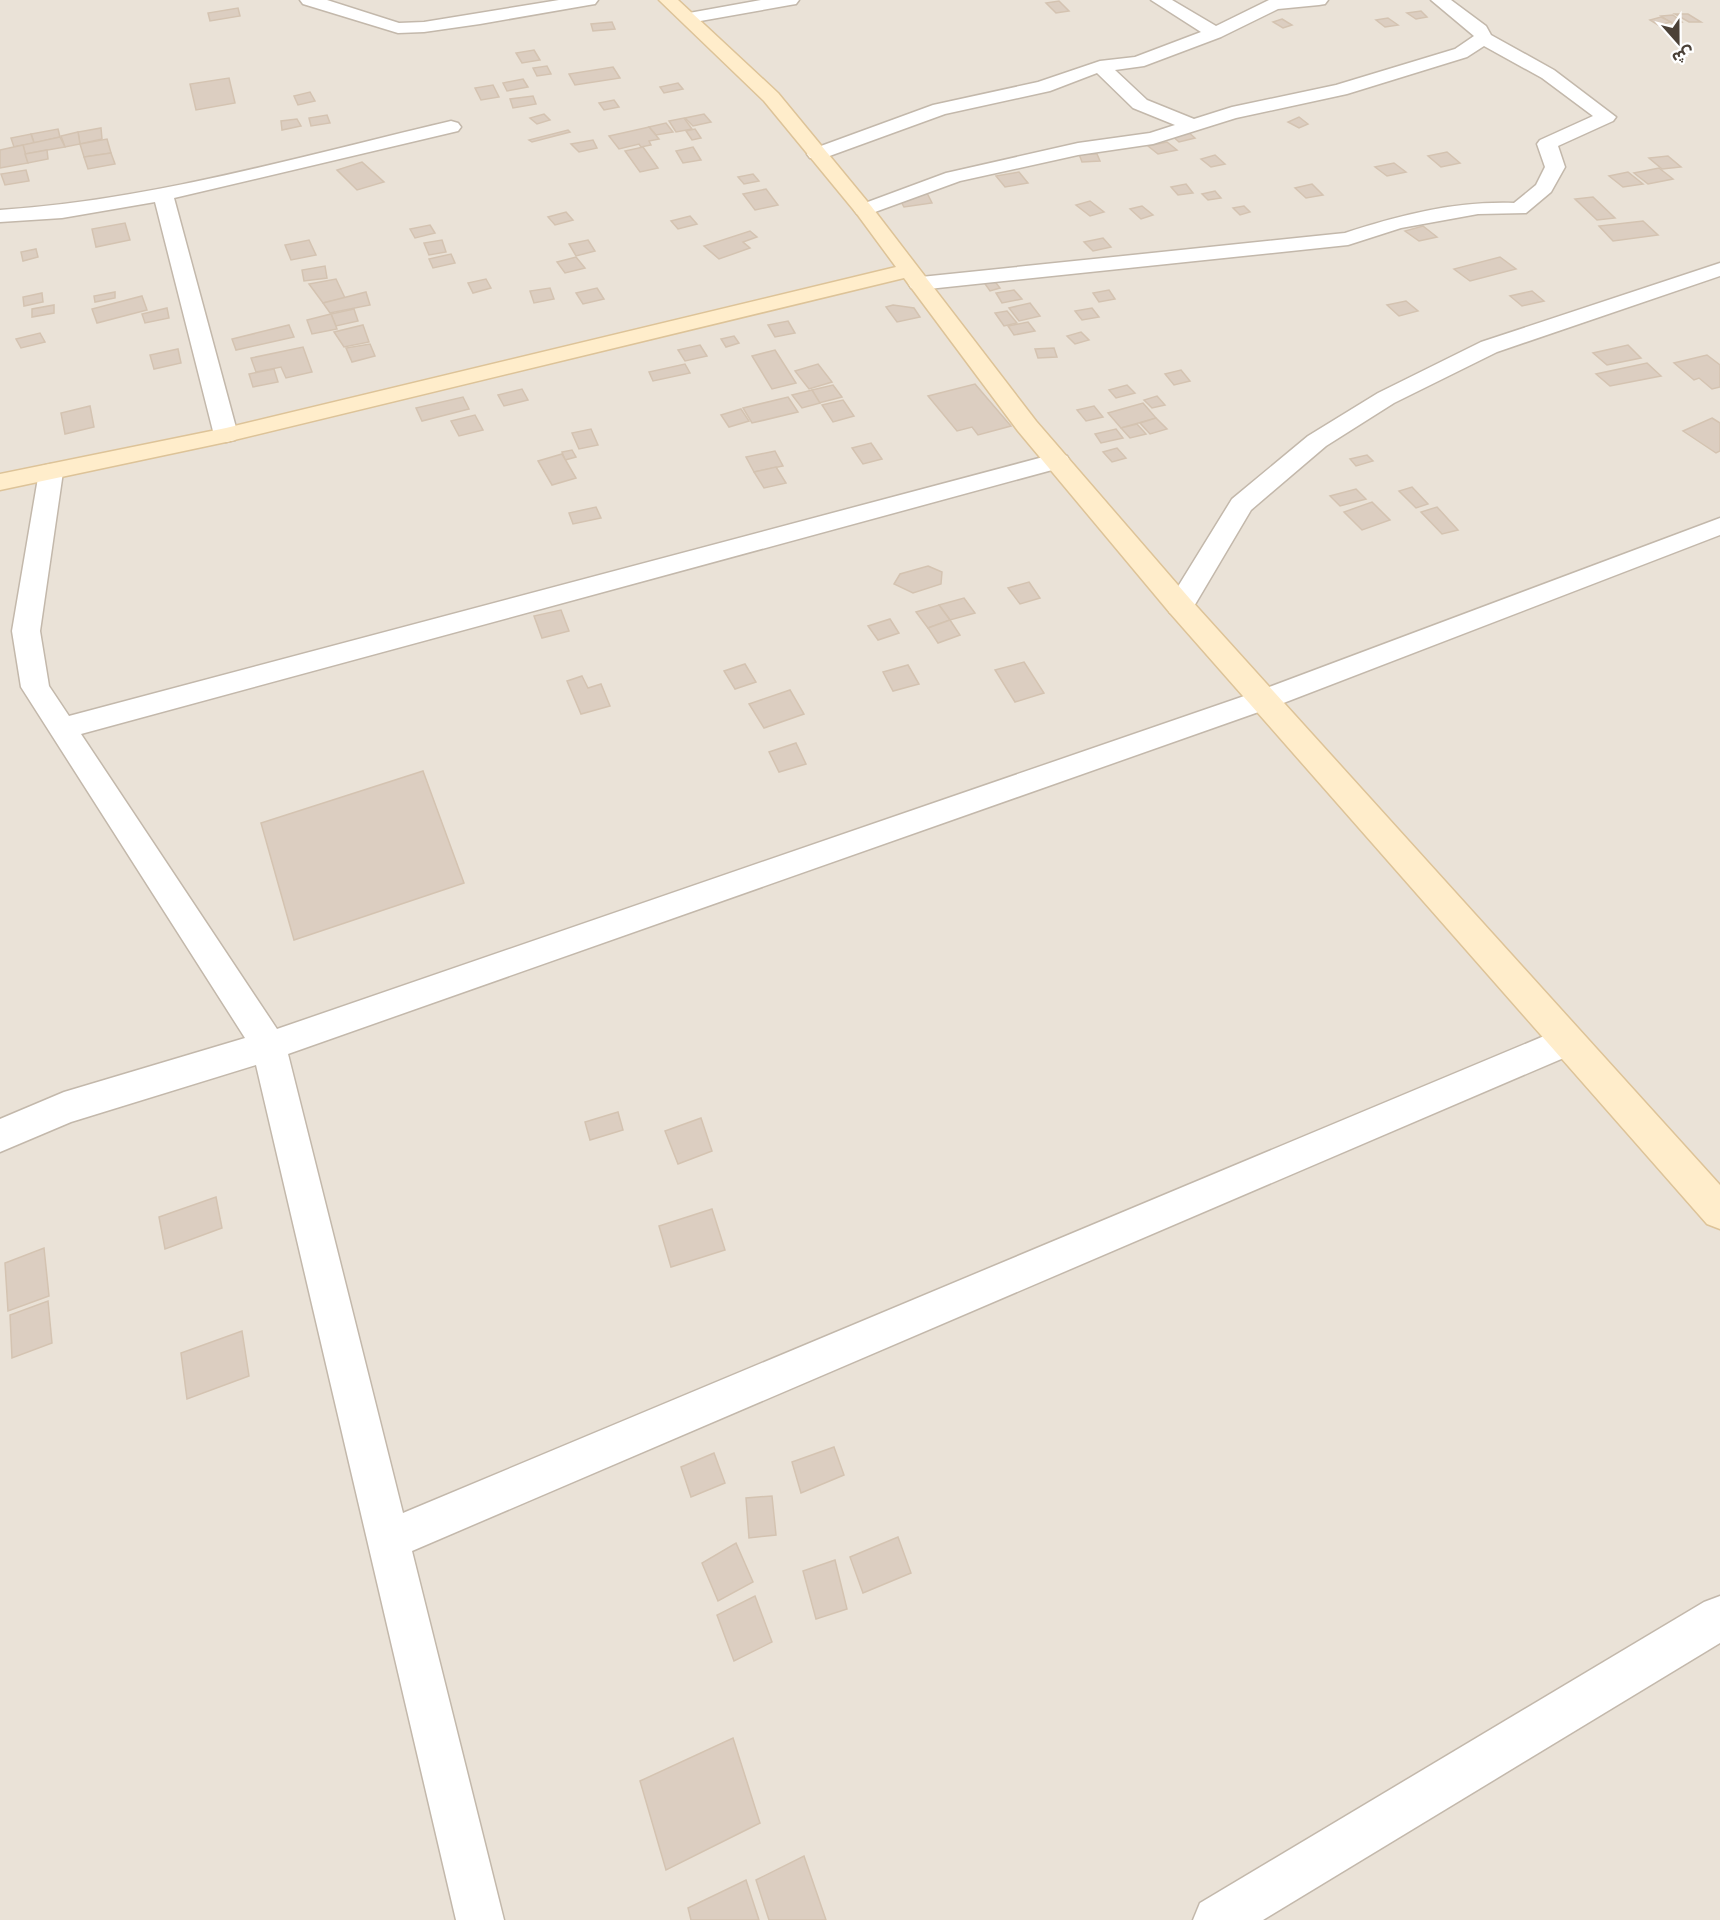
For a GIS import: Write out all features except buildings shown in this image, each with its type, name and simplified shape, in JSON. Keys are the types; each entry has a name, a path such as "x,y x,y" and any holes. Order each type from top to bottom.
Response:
{"main road":[{"path":"668,0 771,97 864,210 1027,426 1180,606 1720,1212"},
{"path":"0,482 226,435 914,277"}],"street":[{"path":"309,0 398,28 424,27 480,19 590,0"},
{"path":"689,18 790,0"},
{"path":"1160,0 1215,33"},
{"path":"818,154 940,109 1043,87 1100,66 1138,62 1215,33 1274,4 1319,0"},
{"path":"914,277 1348,239 1397,223 1478,208 1519,209 1544,188 1555,167 1547,144 1606,117 1548,74 1485,38 1480,30 1440,0"},
{"path":"864,210 953,177 1078,149 1153,138 1233,113 1340,90 1461,53 1485,38"},
{"path":"1100,66 1140,104 1195,126"},
{"path":"0,216 62,212 163,194 451,127"},
{"path":"163,194 226,435"},
{"path":"1180,606 1241,505 1317,441 1386,398 1489,347 1720,269"},
{"path":"63,728 1058,461"},
{"path":"51,472 26,631 35,687 269,1046 480,1920"},
{"path":"0,1136 64,1108 269,1046 1263,699 1720,526"},
{"path":"388,1540 1568,1041"},
{"path":"1217,1920 1720,1618"}],"shaded area":[{"path":"0,0 1720,0 1720,1920 0,1920"}]}
